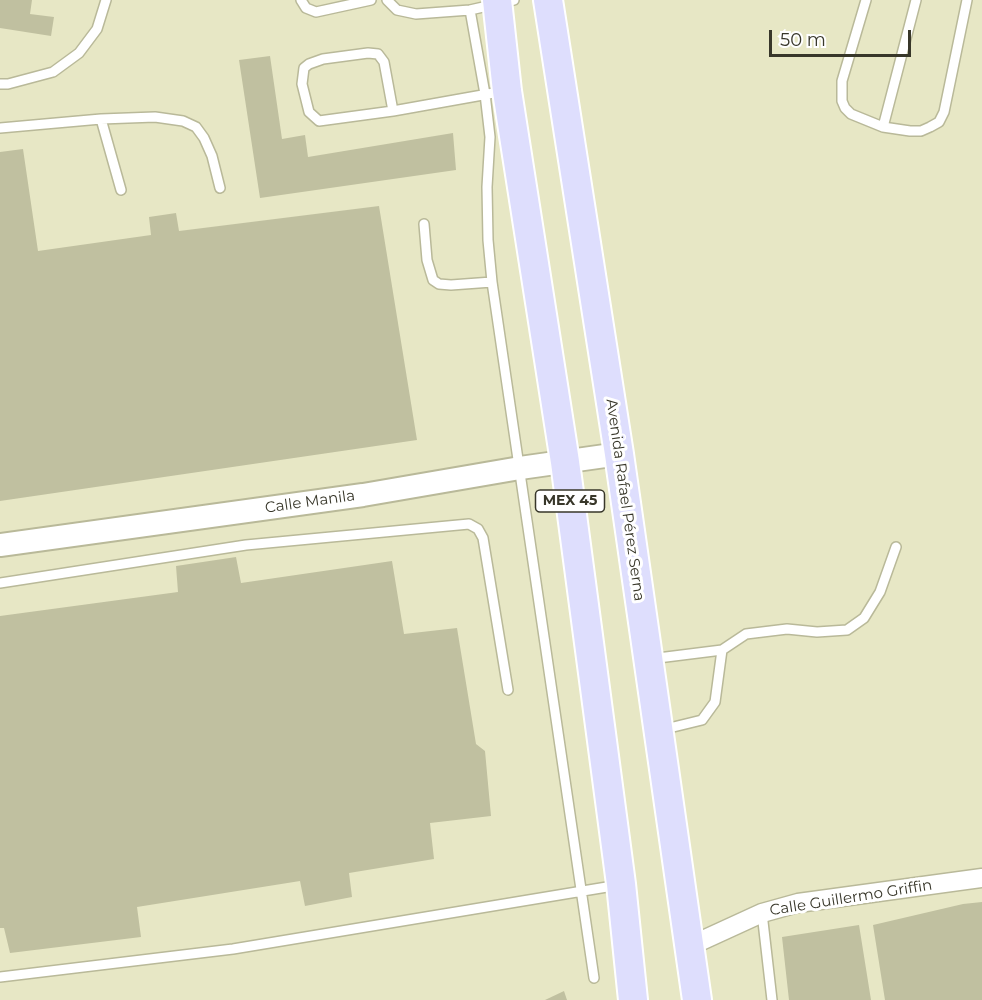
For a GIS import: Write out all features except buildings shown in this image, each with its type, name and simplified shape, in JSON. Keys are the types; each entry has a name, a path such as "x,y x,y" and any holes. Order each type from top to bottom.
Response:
{"main road":[{"name":"Avenida Rafael Pérez Serna","path":"548,0 619,454 698,1000"},
{"name":"MEX 45","path":"503,1 496,92 565,462 621,884 633,1000"}],"street":[{"name":"Calle Manila","path":"0,545 363,495 520,468 619,454"},
{"name":"Calle Guillermo Griffin","path":"690,946 762,913 798,903 982,878"}],"lane":[{"path":"0,84 53,72 79,53 97,29 106,0"},
{"path":"301,0 306,8 316,12 370,0"},
{"path":"387,0 397,10 416,14 470,10 503,1"},
{"path":"866,0 842,81 841,94 844,108 851,114 883,127 910,131 921,130 939,122 944,112 967,0"},
{"path":"883,127 916,0"},
{"path":"470,10 496,92 487,187 492,282 594,978"},
{"path":"393,111 384,62 378,54 368,52 323,59 304,68 302,84 309,112 319,121 393,111 496,92"},
{"path":"0,128 101,118 155,117 183,121 196,127 204,138 212,156 220,188"},
{"path":"101,118 121,190"},
{"path":"424,224 427,260 433,280 439,284 451,285 492,282"},
{"path":"0,583 246,545 469,524 478,529 483,538 508,690"},
{"path":"648,660 722,650 746,634 787,629 817,632 847,630 864,618 880,592 896,547"},
{"path":"658,731 702,720 715,702 722,650"},
{"path":"0,977 233,948 621,884"},
{"path":"762,913 772,1000"}]}
